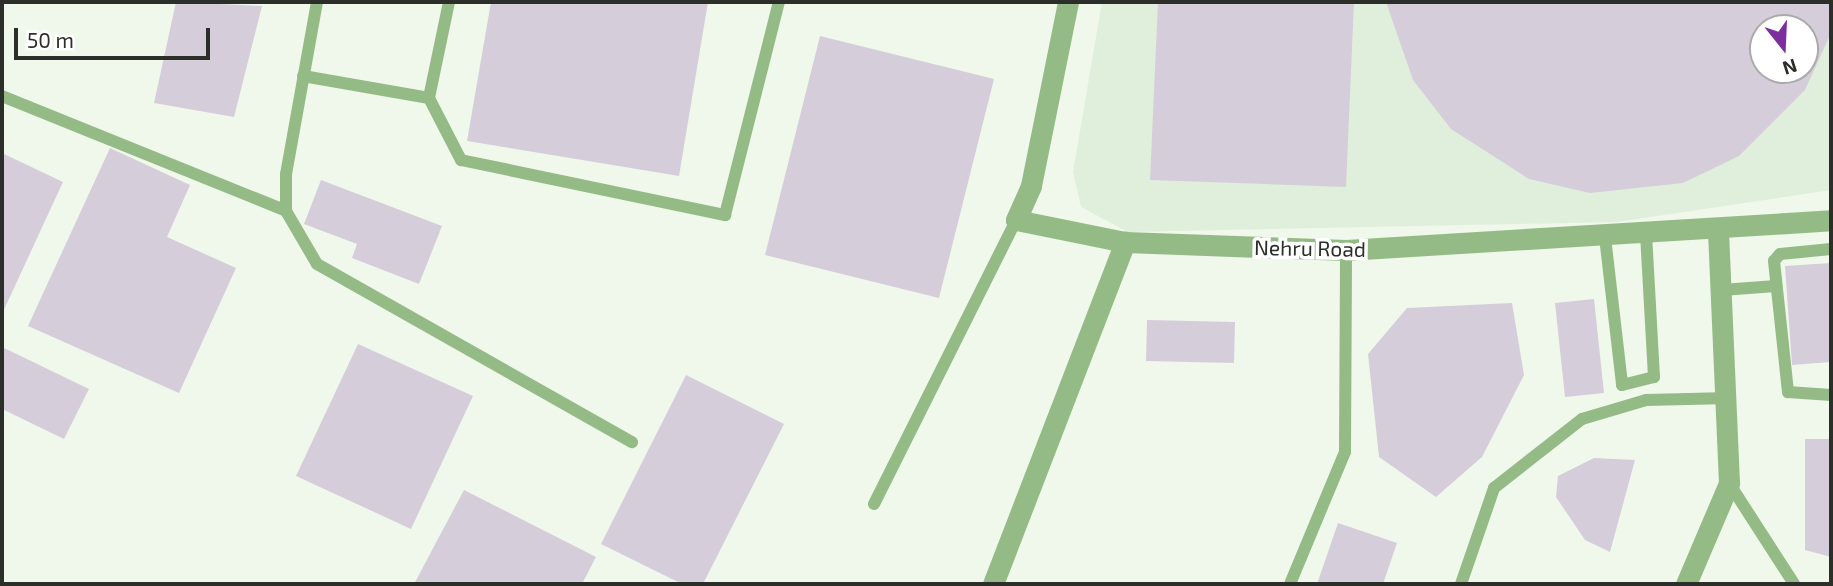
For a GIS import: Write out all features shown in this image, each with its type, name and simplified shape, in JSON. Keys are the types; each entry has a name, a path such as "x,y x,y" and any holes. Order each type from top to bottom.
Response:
{"street":[{"path":"1016,220 1031,186 1068,2"},
{"name":"Nehru Road","path":"1016,220 1125,242 1346,250 1646,235 1831,220"},
{"path":"1686,584 1729,483 1730,398 1718,230"},
{"path":"993,584 1125,242"}],"lane":[{"path":"317,2 286,174 286,211 317,264 632,442"},
{"path":"449,2 429,98 461,160 725,215 779,2"},
{"path":"303,76 429,98"},
{"path":"2,96 286,211"},
{"path":"874,504 1016,220"},
{"path":"1605,237 1622,385 1654,377 1646,235"},
{"path":"1831,249 1777,255 1776,286 1788,392 1831,395"},
{"path":"1290,584 1345,452 1346,250"},
{"path":"1722,289 1776,286"},
{"path":"1461,584 1494,488 1582,419 1630,402 1730,398"},
{"path":"1729,483 1794,584"}],"shaded area":[{"path":"1102,2 1831,2 1831,190 1617,222 1128,232 1081,207 1073,172"}],"building":[{"path":"176,2 262,6 234,117 154,103"},
{"path":"491,2 708,2 679,176 467,141"},
{"path":"1158,2 1354,2 1346,187 1150,180"},
{"path":"1386,2 1831,2 1831,33 1819,59 1819,14 1749,14 1749,84 1808,84 1805,90 1739,156 1683,183 1590,193 1529,179 1451,129 1413,80"},
{"path":"820,36 994,79 939,298 765,255"},
{"path":"110,148 190,185 167,237 236,268 179,393 28,326"},
{"path":"2,153 63,182 2,314"},
{"path":"321,180 442,226 419,284 352,258 357,244 304,224"},
{"path":"1831,263 1831,362 1792,365 1785,266"},
{"path":"1594,299 1604,393 1565,397 1555,303"},
{"path":"1512,303 1524,375 1482,457 1436,497 1379,457 1368,354 1407,308"},
{"path":"1147,320 1235,322 1234,363 1146,361"},
{"path":"358,344 473,396 411,529 296,476"},
{"path":"2,347 89,389 64,439 2,409"},
{"path":"686,375 784,424 703,584 682,584 601,544"},
{"path":"1805,439 1831,439 1831,557 1805,550"},
{"path":"1594,458 1635,460 1610,552 1585,540 1556,497 1558,476"},
{"path":"464,490 596,557 582,584 414,584"},
{"path":"1338,523 1397,543 1383,584 1317,584"}]}
